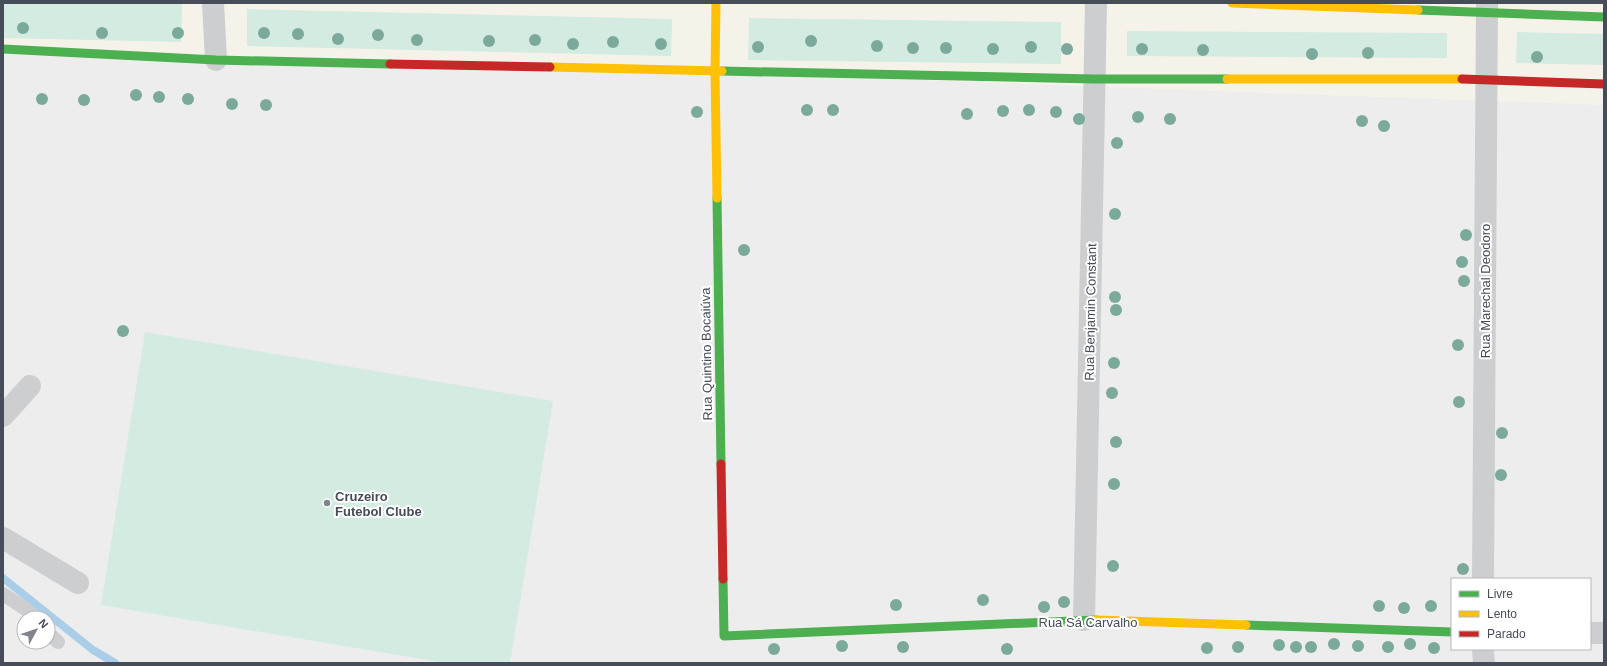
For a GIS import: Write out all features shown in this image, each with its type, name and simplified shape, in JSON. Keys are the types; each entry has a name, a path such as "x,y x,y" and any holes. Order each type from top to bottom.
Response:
{"street":[{"path":"213,3 216,60"},
{"name":"Rua Quintino Bocaiúva","path":"716,3 715,71 724,636"},
{"name":"Rua Benjamin Constant","path":"1084,620 1096,3"},
{"path":"1232,3 1487,7 1604,17"},
{"name":"Rua Marechal Deodoro","path":"1483,578 1485,79 1487,7"},
{"path":"3,49 216,60 715,71 1094,79 1485,79 1604,84"},
{"path":"3,416 30,386"},
{"path":"3,538 78,583"},
{"name":"Rua Sá Carvalho","path":"724,636 1084,620 1451,632"},
{"path":"1591,633 1604,633"},
{"path":"1483,650 1484,663"}],"lane":[{"path":"3,594 27,610"}],"shaded area":[{"path":"3,3 1604,3 1604,105 3,47"}],"green space":[{"path":"3,3 182,3 181,42 3,38"},
{"path":"247,9 672,19 671,56 247,46"},
{"path":"749,18 1061,22 1061,64 748,60"},
{"path":"1127,31 1447,33 1447,58 1127,56"},
{"path":"1517,32 1604,34 1604,65 1516,63"},
{"name":"Cruzeiro Futebol Clube","path":"145,332 553,401 510,663 445,663 101,605"}],"waterway":[{"path":"3,578 93,650 115,663"}],"traffic: fast":[{"path":"1418,10 1604,17"},
{"path":"3,49 216,60 390,64"},
{"path":"722,71 1094,79 1227,79"},
{"path":"717,198 721,464"},
{"path":"723,579 724,636 1096,620"},
{"path":"1246,625 1451,632"}],"traffic: slow":[{"path":"716,3 715,71 717,198"},
{"path":"1232,3 1418,10"},
{"path":"550,67 722,71"},
{"path":"1227,79 1462,79"},
{"path":"1096,620 1246,625"}],"traffic: jam":[{"path":"390,64 550,67"},
{"path":"1462,79 1604,84"},
{"path":"721,464 723,579"}],"place":[{"name":"Cruzeiro Futebol Clube","path":"327,503"}]}
